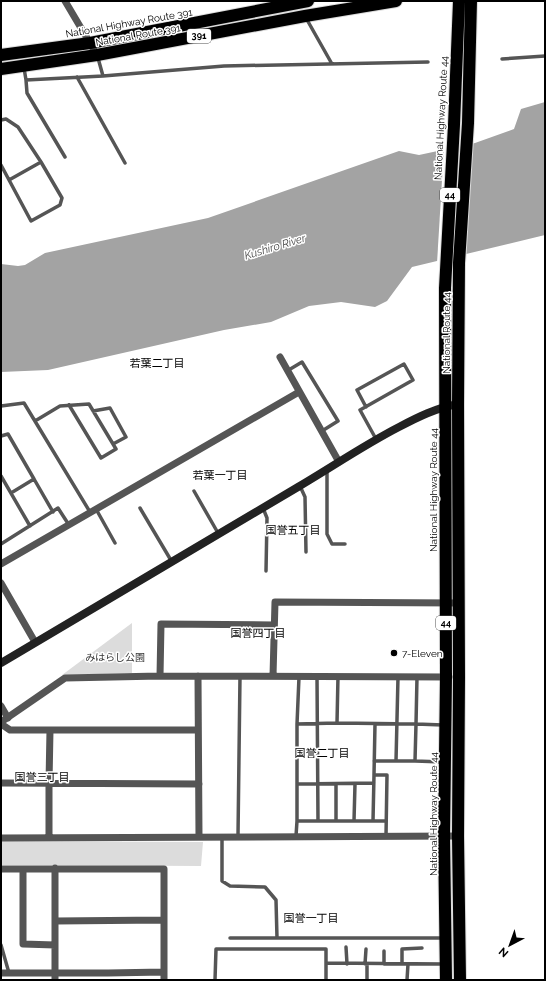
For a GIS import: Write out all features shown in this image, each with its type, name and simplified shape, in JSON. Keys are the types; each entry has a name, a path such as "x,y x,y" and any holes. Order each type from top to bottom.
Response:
{"highway":[{"name":"National Route 391","path":"1,69 97,55 305,16 396,1"},
{"name":"National Highway Route 44","path":"446,980 444,836 446,725 445,288 459,1"},
{"name":"National Route 44","path":"458,404 459,263 468,123 471,1"},
{"name":"National Highway Route 391","path":"1,55 90,43 300,2"},
{"name":"44","path":"458,404 458,836 460,980"}],"street":[{"path":"65,1 97,55"},
{"path":"280,357 339,462"},
{"path":"1,564 299,392"},
{"path":"1,663 300,486 376,439 423,415 445,406 458,404"},
{"path":"1,583 35,642"},
{"path":"273,676 275,602 459,603"},
{"path":"160,676 161,624 274,625"},
{"path":"198,730 10,730 1,723 65,678 160,676 459,677"},
{"path":"198,676 199,836"},
{"path":"1,706 8,718"},
{"path":"49,838 50,730"},
{"path":"1,783 199,784"},
{"path":"1,838 458,836"},
{"path":"1,868 164,869 164,980"},
{"path":"24,868 23,944 55,945"},
{"path":"55,868 55,976"},
{"path":"56,921 163,920"},
{"path":"5,973 108,977 164,972"}],"lane":[{"path":"305,16 332,64"},
{"path":"97,55 104,76"},
{"path":"502,59 545,56"},
{"path":"26,80 104,76 224,66 428,62"},
{"path":"23,66 27,93 65,156"},
{"path":"76,77 125,163"},
{"path":"1,120 6,119 18,127 62,198 60,205 31,221 1,165"},
{"path":"9,180 41,162"},
{"path":"287,371 302,362 338,421 322,431"},
{"path":"366,407 357,390 404,364 413,380 366,407 360,410 376,439"},
{"path":"1,406 24,403 114,543"},
{"path":"35,421 60,406 69,405 89,404 116,449 101,458 69,405"},
{"path":"93,411 110,408 126,437 113,444"},
{"path":"1,436 8,434 52,512"},
{"path":"326,470 327,534 332,544 345,544"},
{"path":"1,476 30,526"},
{"path":"11,493 34,479"},
{"path":"300,486 305,497 306,552"},
{"path":"194,491 219,534"},
{"path":"1,544 58,508 69,525"},
{"path":"140,508 172,562"},
{"path":"263,508 267,518 266,571"},
{"path":"238,836 240,676"},
{"path":"317,676 318,821"},
{"path":"337,723 338,676"},
{"path":"296,836 299,677"},
{"path":"396,761 398,677"},
{"path":"415,761 417,677"},
{"path":"297,724 337,723 446,725"},
{"path":"373,821 375,724"},
{"path":"374,761 445,762"},
{"path":"374,775 387,775 386,836"},
{"path":"297,784 374,783"},
{"path":"336,784 336,821"},
{"path":"354,821 355,784"},
{"path":"297,821 386,821"},
{"path":"222,836 222,881 230,886 265,887 276,900 277,938"},
{"path":"230,938 446,938"},
{"path":"1,945 5,973"},
{"path":"346,947 346,964"},
{"path":"402,964 402,949 422,948"},
{"path":"216,980 216,949 326,949 326,980"},
{"path":"366,949 367,980"},
{"path":"384,950 384,964"},
{"path":"326,964 446,964"},
{"path":"408,964 408,980"}],"green space":[{"name":"みはらし公園","path":"132,623 132,673 62,675"},
{"path":"1,841 203,842 201,866 1,865"}],"water":[{"name":"Kushiro River","path":"545,102 545,235 412,267 387,301 375,307 341,302 309,306 271,322 224,330 48,370 1,372 1,264 18,266 25,265 45,253 208,218 399,151 419,155 475,143 514,129 521,109"}],"pier":[{"path":"473,141 465,257 437,263 444,147"}],"place":[{"name":"7-Eleven","path":"394,653"}],"district":[{"name":"若葉二丁目","path":"157,363"},
{"name":"若葉一丁目","path":"220,475"},
{"name":"国誉五丁目","path":"293,530"},
{"name":"国誉四丁目","path":"258,633"},
{"name":"国誉二丁目","path":"322,753"},
{"name":"国誉三丁目","path":"42,777"},
{"name":"国誉一丁目","path":"311,918"}]}
